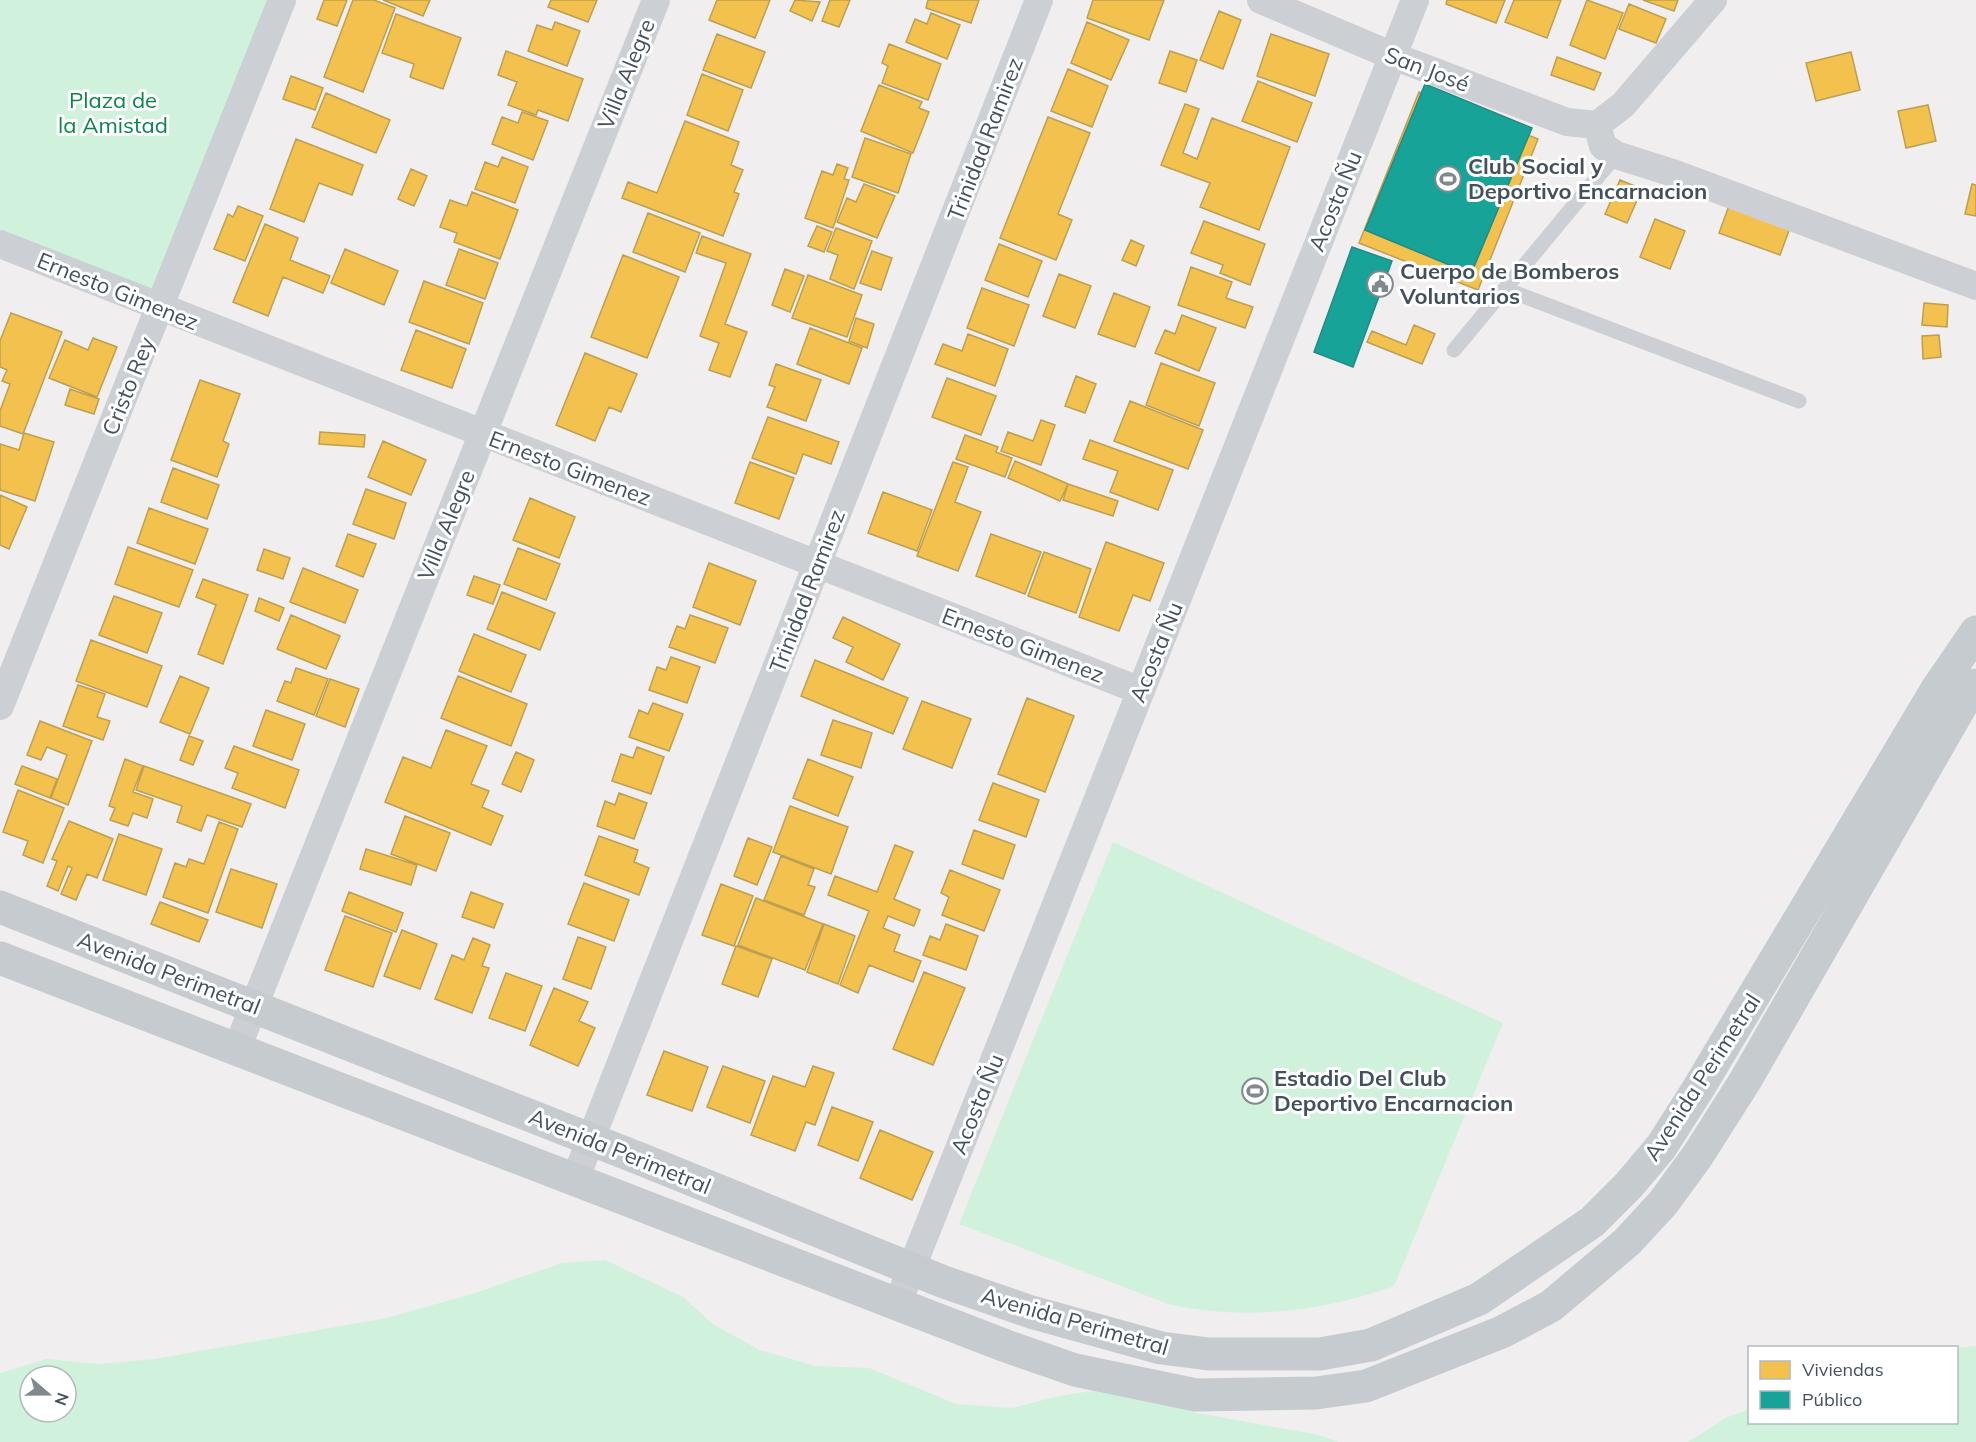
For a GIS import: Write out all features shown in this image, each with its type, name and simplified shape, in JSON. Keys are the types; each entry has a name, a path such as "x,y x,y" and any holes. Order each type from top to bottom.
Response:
{"main road":[{"name":"Avenida Perimetral","path":"0,907 911,1269 1031,1312 1161,1348 1209,1354 1320,1354 1371,1345 1479,1299 1592,1222 1629,1185 1661,1147 1698,1089 1937,689 1976,632"},
{"name":"Avenida Perimetral","path":"0,958 574,1182 1075,1370 1196,1395 1251,1396 1316,1393 1366,1386 1502,1332 1551,1306 1627,1242 1663,1203 1698,1155 1745,1081 1962,704 1976,685"}],"street":[{"name":"Cristo Rey","path":"0,706 282,0"},
{"name":"Villa Alegre","path":"236,1051 656,0"},
{"name":"Trinidad Ramirez","path":"574,1182 1039,0"},
{"name":"San José","path":"1261,0 1393,56 1567,122 1597,125"},
{"name":"Acosta Ñu","path":"897,1305 1415,0"},
{"path":"1713,0 1623,105 1597,125 1603,146 1616,155 1674,173 1976,286"},
{"name":"Ernesto Gimenez","path":"0,244 1141,691"}],"lane":[{"path":"1454,350 1616,155"},
{"path":"1505,289 1798,401"}],"green space":[{"name":"Plaza de la Amistad","path":"0,0 279,0 159,308 0,244"},
{"name":"Estadio Del Club Deportivo Encarnacion","path":"1113,842 1503,1023 1394,1286 1311,1308 1254,1313 1197,1309 1168,1304 959,1224"},
{"path":"605,1260 683,1297 714,1325 760,1350 815,1366 869,1368 956,1404 1012,1408 1059,1396 1105,1389 1197,1413 1319,1435 1338,1442 0,1442 0,1373 18,1368 18,1424 78,1424 78,1364 30,1364 46,1359 99,1364 155,1359 387,1318 475,1293 562,1263"},
{"path":"1976,1346 1976,1442 1688,1442 1726,1418 1748,1409 1748,1424 1958,1424 1958,1348"}],"building: Viviendas":[{"path":"324,0 347,0 337,26 317,19"},
{"path":"353,0 374,0 395,8 363,92 324,77"},
{"path":"383,0 430,0 423,16"},
{"path":"551,0 597,0 588,22 548,7"},
{"path":"717,0 770,0 755,38 709,20"},
{"path":"795,0 820,2 812,21 790,11"},
{"path":"830,0 850,0 839,27 822,21"},
{"path":"928,0 979,0 971,23 926,8"},
{"path":"1093,0 1164,0 1149,40 1087,18"},
{"path":"1447,0 1505,0 1496,23 1446,4"},
{"path":"1514,0 1561,0 1547,38 1505,22"},
{"path":"1587,0 1623,13 1605,59 1570,45"},
{"path":"1643,0 1678,0 1674,11"},
{"path":"1629,4 1666,19 1656,43 1619,29"},
{"path":"1219,11 1241,20 1223,69 1200,60"},
{"path":"931,13 960,25 947,59 906,42 915,19 927,24"},
{"path":"396,14 461,38 443,89 410,77 414,64 382,53"},
{"path":"555,22 580,31 567,66 528,51 537,25 552,30"},
{"path":"1087,22 1129,40 1111,80 1071,63"},
{"path":"717,34 765,52 751,88 703,70"},
{"path":"1271,34 1329,54 1315,96 1257,76"},
{"path":"889,44 941,64 928,100 882,83 888,66 882,63"},
{"path":"506,51 583,79 568,121 538,110 536,115 508,105 517,82 498,75"},
{"path":"1170,51 1197,60 1186,92 1159,83"},
{"path":"1851,52 1860,90 1816,101 1806,63"},
{"path":"1557,57 1601,73 1594,90 1551,75"},
{"path":"1068,69 1108,86 1092,127 1051,111"},
{"path":"702,74 743,90 728,131 687,115"},
{"path":"291,76 323,88 315,110 283,99"},
{"path":"1258,81 1312,103 1297,142 1242,121"},
{"path":"879,85 922,102 919,108 929,112 913,153 861,131"},
{"name":"Club Social y Deportivo Encarnacion","path":"1419,92 1538,139 1478,290 1359,243"},
{"path":"326,93 390,120 376,153 312,127"},
{"path":"1185,104 1199,109 1183,153 1197,159 1212,118 1290,147 1259,230 1200,207 1210,183 1161,165"},
{"path":"1928,105 1936,141 1906,148 1898,111"},
{"path":"522,112 548,121 533,160 492,144 502,117 518,123"},
{"path":"1048,117 1090,133 1058,214 1072,220 1056,260 1000,238"},
{"path":"685,121 739,142 731,165 743,170 734,192 739,194 723,236 622,198 628,182 657,193"},
{"path":"865,138 911,154 898,193 852,177"},
{"path":"296,139 363,165 352,195 319,183 304,222 270,209"},
{"path":"502,157 528,167 515,203 475,189 485,162 498,167"},
{"path":"837,164 848,168 844,179 849,180 833,228 805,218 822,171 833,175"},
{"path":"411,169 427,176 414,206 398,199"},
{"path":"1620,180 1642,189 1627,223 1605,214"},
{"path":"864,184 895,196 877,238 837,222 847,198 856,202"},
{"path":"1972,184 1976,185 1976,216 1965,214"},
{"path":"472,192 518,210 500,259 454,242 457,233 440,227 450,200 467,206"},
{"path":"1730,203 1791,225 1780,255 1719,233"},
{"path":"238,206 263,216 245,261 214,249 228,214 233,217"},
{"path":"648,213 700,233 685,272 633,252"},
{"path":"1655,219 1685,231 1670,269 1640,257"},
{"path":"1204,221 1265,244 1250,285 1220,273 1223,265 1191,253"},
{"path":"265,224 298,238 290,260 330,276 323,293 283,277 268,316 233,302"},
{"path":"817,226 832,232 824,252 808,246"},
{"path":"836,228 872,241 854,289 830,279 838,255 827,251"},
{"path":"702,236 751,254 725,324 747,332 730,377 709,370 719,343 700,336 726,263 696,253"},
{"path":"1131,240 1144,246 1136,266 1122,260"},
{"path":"999,244 1042,261 1028,297 985,280"},
{"path":"345,249 398,271 384,305 331,283"},
{"path":"459,249 498,263 485,299 446,285"},
{"path":"872,251 892,258 881,290 860,283"},
{"path":"623,255 679,277 647,358 591,337"},
{"path":"1191,267 1232,282 1226,298 1253,307 1245,328 1178,305"},
{"path":"785,269 804,276 790,312 772,305"},
{"path":"1059,274 1091,286 1075,328 1043,316"},
{"path":"808,275 862,295 847,337 792,318"},
{"path":"424,281 483,303 469,344 409,322"},
{"path":"982,288 1029,305 1014,346 967,328"},
{"path":"1114,293 1150,307 1135,347 1098,334"},
{"path":"1924,303 1948,305 1947,327 1922,325"},
{"path":"11,313 62,332 23,434 0,426 0,411 10,384 2,381 7,370 0,367 0,341"},
{"path":"1182,315 1216,328 1199,371 1155,353 1165,330 1175,334"},
{"path":"856,318 874,324 867,348 849,341"},
{"path":"1414,325 1435,334 1422,364 1367,342 1372,331 1406,345"},
{"path":"810,328 862,348 849,384 797,364"},
{"path":"416,330 466,349 452,388 401,370"},
{"path":"968,334 1008,349 995,386 935,364 943,344 962,351"},
{"path":"1939,335 1941,357 1923,359 1922,336"},
{"path":"93,338 117,347 97,397 49,378 65,340 88,350"},
{"path":"585,353 637,374 621,412 609,407 595,441 556,425"},
{"path":"1161,363 1215,383 1199,426 1146,405"},
{"path":"776,364 821,380 806,421 767,407 775,387 769,385"},
{"path":"1076,376 1096,384 1085,413 1065,406"},
{"path":"947,378 996,396 981,435 932,417"},
{"path":"200,380 240,394 223,441 229,444 217,477 171,460"},
{"path":"70,389 99,399 94,414 65,405"},
{"path":"1130,401 1203,430 1188,469 1114,441"},
{"path":"768,417 839,442 831,464 803,454 796,474 752,458"},
{"path":"1041,420 1055,425 1041,465 1001,451 1008,432 1033,441"},
{"path":"320,432 365,435 364,447 319,444"},
{"path":"24,433 54,442 35,501 0,490 0,444 19,450"},
{"path":"965,435 998,447 996,452 1012,458 1005,477 956,459"},
{"path":"1090,440 1173,470 1158,510 1110,492 1118,471 1083,459"},
{"path":"383,441 426,460 411,495 368,477"},
{"path":"1015,461 1068,484 1060,501 1008,478"},
{"path":"750,462 794,478 779,519 735,503"},
{"path":"953,462 968,467 955,502 981,512 958,571 917,556"},
{"path":"173,468 219,485 207,519 161,502"},
{"path":"1068,484 1118,501 1113,516 1063,500"},
{"path":"366,489 406,503 394,539 353,524"},
{"path":"883,492 932,510 917,551 868,533"},
{"path":"0,495 27,507 9,549 0,545"},
{"path":"530,498 575,517 559,558 513,540"},
{"path":"149,508 208,529 195,564 137,543"},
{"path":"348,534 376,544 363,577 336,566"},
{"path":"991,534 1041,552 1025,594 976,576"},
{"path":"1106,542 1164,563 1150,601 1133,595 1119,631 1079,617"},
{"path":"128,547 193,570 179,607 115,584"},
{"path":"518,548 560,564 546,600 504,584"},
{"path":"264,549 290,558 283,579 257,570"},
{"path":"1044,552 1091,569 1076,613 1028,596"},
{"path":"709,563 756,581 740,625 693,607"},
{"path":"303,568 358,590 345,623 290,602"},
{"path":"474,576 500,585 493,604 467,595"},
{"path":"203,579 248,595 223,664 198,654 216,605 196,597"},
{"path":"502,592 555,613 540,650 487,629"},
{"path":"114,596 162,613 147,653 99,635"},
{"path":"259,598 284,608 279,621 255,611"},
{"path":"291,615 340,636 326,669 277,649"},
{"path":"690,615 728,628 715,663 669,647 677,626 685,629"},
{"path":"843,617 900,644 883,680 846,662 853,647 833,638"},
{"path":"474,634 526,655 511,692 459,671"},
{"path":"91,640 162,666 147,707 76,681"},
{"path":"671,657 700,667 687,703 649,690 657,667 666,670"},
{"path":"815,660 908,698 893,734 801,696"},
{"path":"296,668 328,679 314,715 277,701 285,681 291,683"},
{"path":"180,676 209,688 190,734 160,722"},
{"path":"458,676 527,704 511,746 441,718"},
{"path":"330,679 359,689 345,727 316,716"},
{"path":"78,685 105,694 97,717 110,721 103,740 63,726"},
{"path":"1027,698 1074,716 1045,792 998,774"},
{"path":"922,701 971,719 952,768 903,749"},
{"path":"653,703 683,714 669,751 629,737 639,710 648,714"},
{"path":"266,710 305,724 292,760 253,746"},
{"path":"833,720 872,733 861,768 821,755"},
{"path":"40,721 92,741 68,805 51,798 67,755 47,747 41,760 27,755"},
{"path":"446,730 487,746 471,784 489,791 482,807 503,816 491,845 385,802 403,757 431,768"},
{"path":"189,736 203,741 193,765 180,760"},
{"path":"234,746 299,770 285,808 232,788 238,773 225,768"},
{"path":"637,747 664,757 651,794 612,781 621,754 633,758"},
{"path":"516,752 534,760 521,792 502,784"},
{"path":"125,759 143,766 133,792 153,799 147,818 133,813 128,826 110,820 115,808 109,806"},
{"path":"808,759 853,777 838,816 793,798"},
{"path":"22,766 57,779 50,798 15,784"},
{"path":"144,766 251,804 242,827 207,815 201,831 177,822 182,806 136,790"},
{"path":"993,783 1039,800 1026,837 979,820"},
{"path":"18,790 64,808 43,863 23,855 28,841 3,832"},
{"path":"619,793 647,803 634,839 597,826 605,801 615,805"},
{"path":"790,806 848,827 831,874 773,852"},
{"path":"405,816 450,833 436,871 391,854"},
{"path":"69,821 113,839 97,878 87,874 76,900 61,894 72,868 68,866 58,891 47,886 57,861 52,859"},
{"path":"219,822 238,829 208,913 163,897 175,863 186,867 189,859 204,864"},
{"path":"974,830 1015,845 1003,879 962,864"},
{"path":"119,834 162,849 146,895 103,880"},
{"path":"599,836 638,850 634,862 649,868 639,895 585,875"},
{"path":"748,838 772,847 757,885 734,876"},
{"path":"895,845 913,852 894,899 920,910 914,926 888,916 883,928 900,935 894,951 921,961 913,982 869,965 858,993 840,985 869,911 828,895 835,876 877,892"},
{"path":"366,849 417,865 411,885 360,869"},
{"path":"781,856 814,869 808,885 815,887 804,915 764,900"},
{"path":"231,869 277,884 262,928 216,912"},
{"path":"950,870 1000,890 984,931 942,915 949,897 941,893"},
{"path":"584,883 629,900 614,941 568,924"},
{"path":"721,884 753,896 734,946 702,935"},
{"path":"349,892 403,913 396,932 342,911"},
{"path":"471,892 503,904 494,928 462,917"},
{"path":"756,898 823,924 805,970 738,945"},
{"path":"160,902 208,920 199,942 151,924"},
{"path":"345,916 392,933 373,987 325,970"},
{"path":"824,924 855,936 838,984 807,972"},
{"path":"946,924 978,936 966,970 923,955 930,936 940,940"},
{"path":"402,930 437,944 420,989 384,976"},
{"path":"578,937 606,947 591,989 563,979"},
{"path":"473,938 490,945 482,966 489,968 472,1013 435,999 452,955 464,960"},
{"path":"736,946 772,959 758,997 722,984"},
{"path":"924,972 965,988 933,1065 893,1049"},
{"path":"506,973 542,986 525,1031 489,1018"},
{"path":"554,988 588,1002 579,1021 595,1028 578,1066 530,1045"},
{"path":"664,1051 708,1067 692,1111 647,1095"},
{"path":"723,1066 765,1081 750,1123 707,1107"},
{"path":"813,1066 834,1073 815,1125 806,1122 795,1151 751,1135 773,1076 805,1087"},
{"path":"832,1107 873,1122 858,1161 818,1145"},
{"path":"880,1130 933,1152 912,1200 860,1178"}],"building: Público":[{"name":"Club Social y Deportivo Encarnacion","path":"1425,84 1532,128 1471,274 1365,230"},
{"path":"1352,247 1392,261 1353,367 1314,352"}],"place":[{"name":"Club Social y Deportivo Encarnacion","path":"1448,179"},
{"name":"Cuerpo de Bomberos Voluntarios","path":"1380,284"},
{"name":"Estadio Del Club Deportivo Encarnacion","path":"1255,1091"}]}
